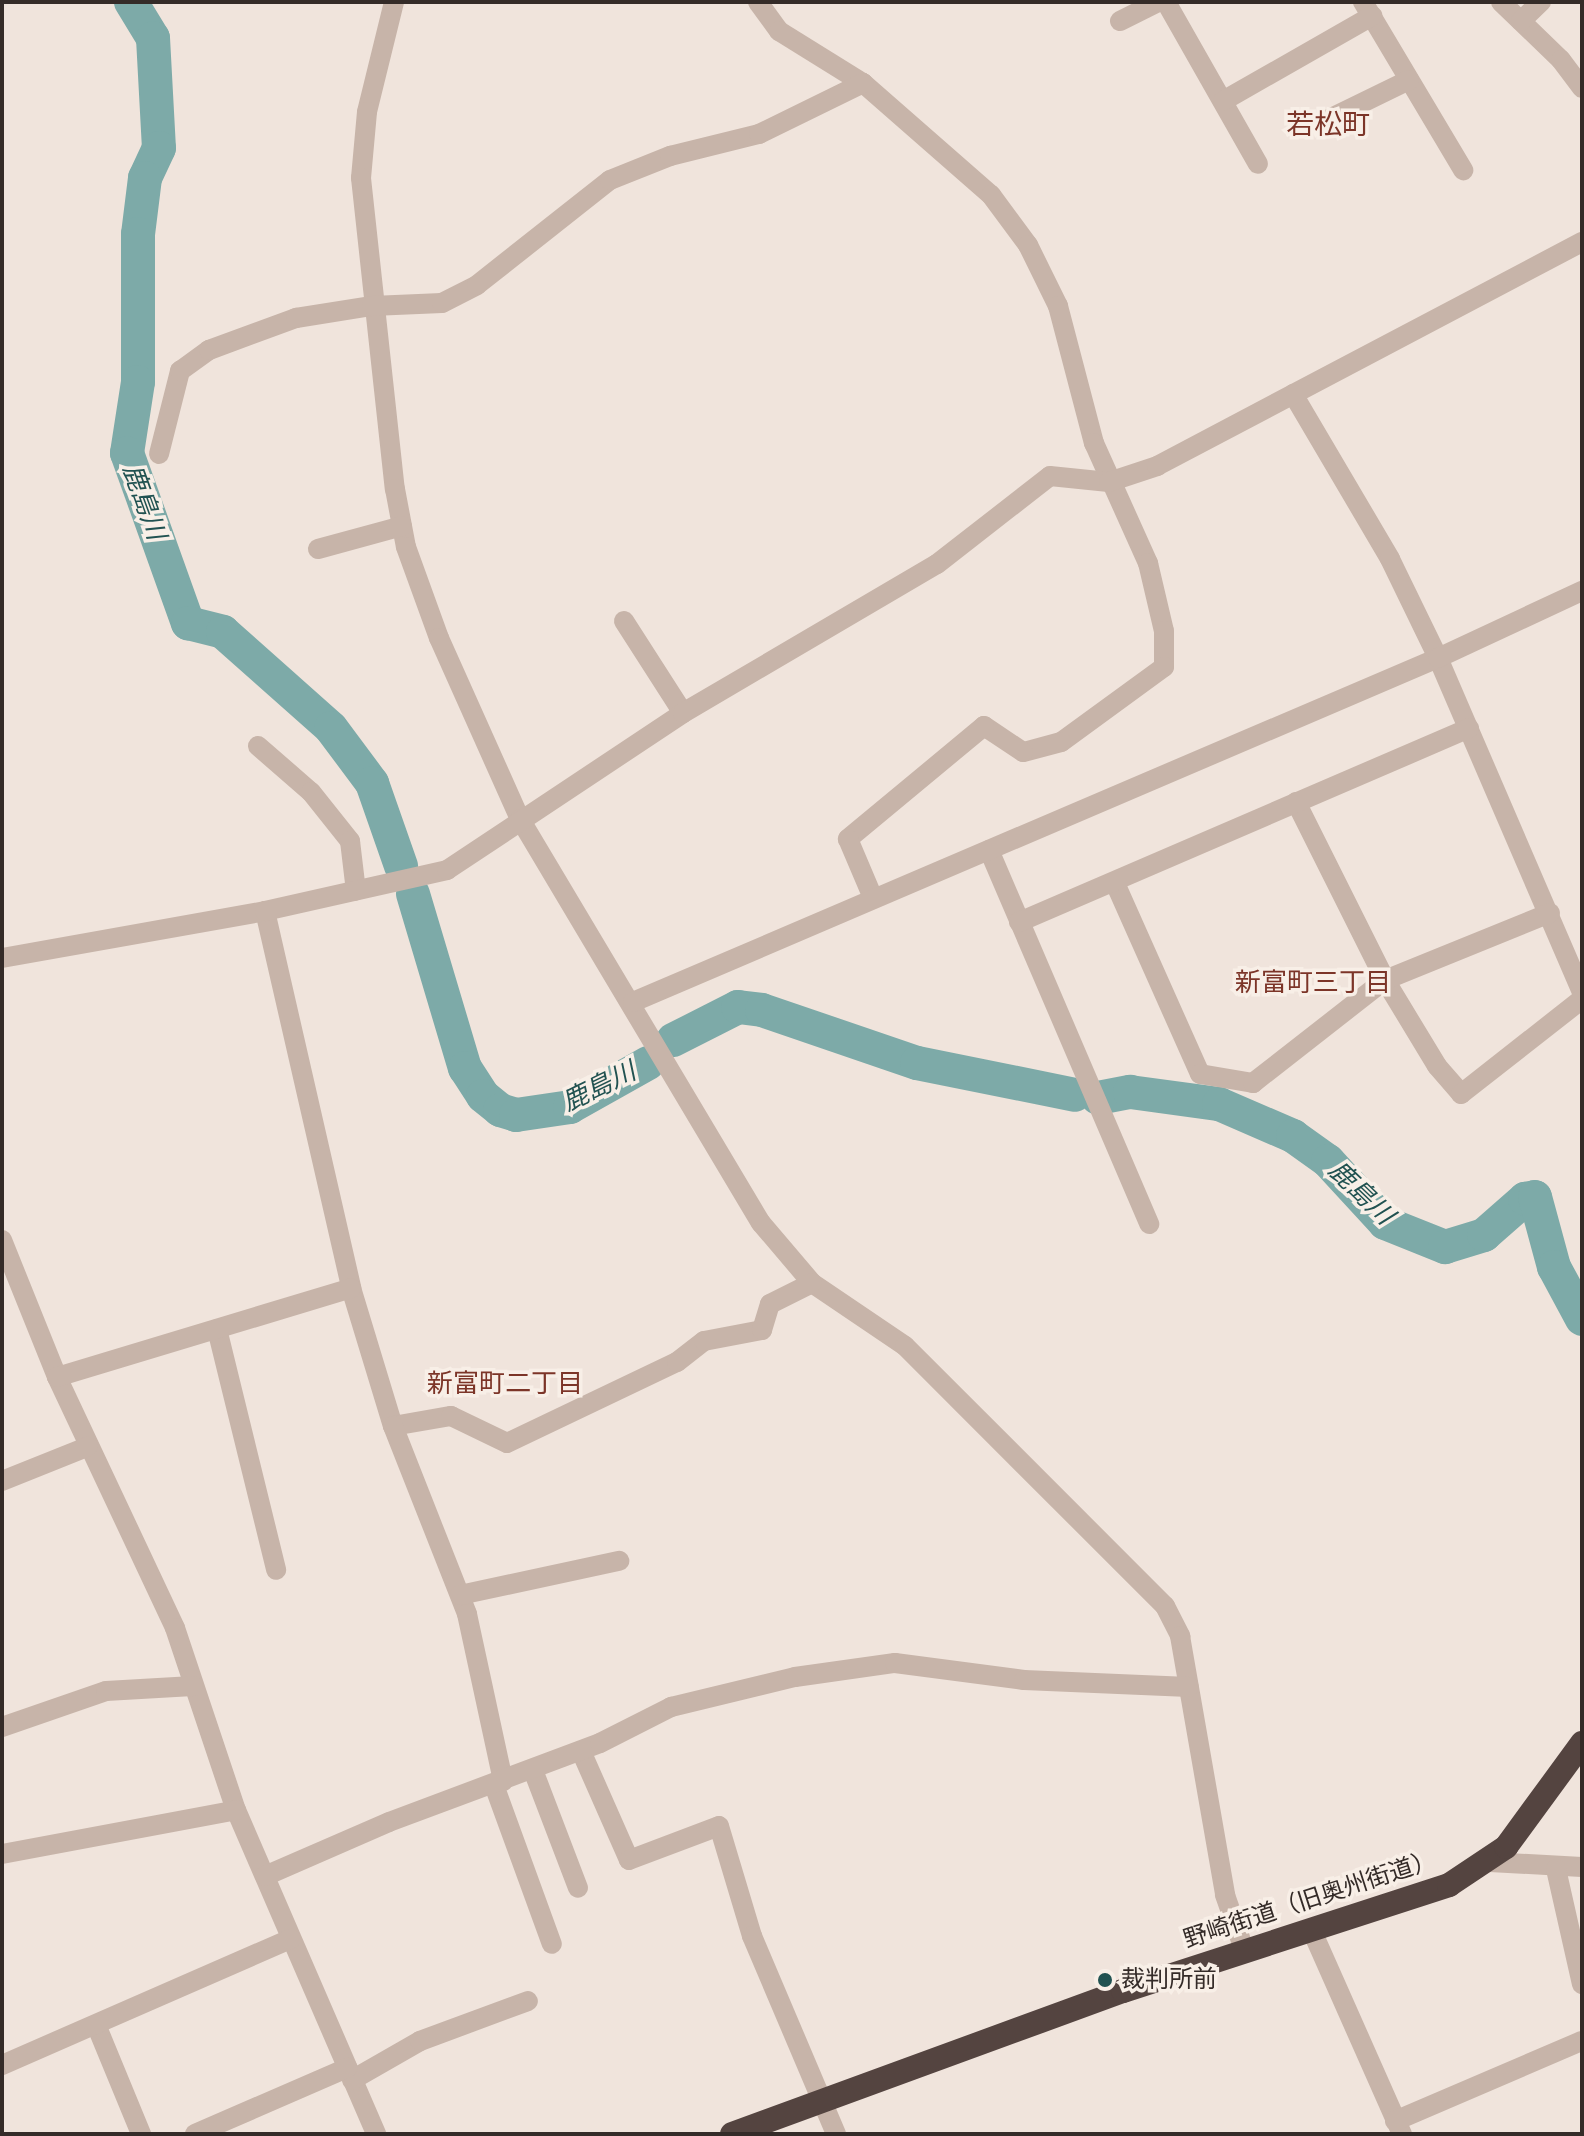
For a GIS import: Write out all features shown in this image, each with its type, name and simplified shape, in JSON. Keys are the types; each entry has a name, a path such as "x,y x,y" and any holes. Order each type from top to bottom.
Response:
{"highway":[{"name":"野崎街道（旧奥州街道）","path":"732,2134 1245,1952 1449,1885 1490,1862 1582,1743"}],"street":[{"path":"394,2 367,112 361,178 372,306 402,526 439,638 520,819 633,1002 761,1223 812,1283 905,1346 1148,1588 1180,1636 1225,1895 1245,1952"},
{"path":"758,2 779,31 863,83 991,195 1028,245 1058,306 1109,482 1148,563 1164,631 1164,667 1061,742 1023,752 984,726 848,839 873,898"},
{"path":"1120,21 1158,2"},
{"path":"1166,2 1258,164"},
{"path":"1501,2 1582,88"},
{"path":"1521,21 1541,2"},
{"path":"1223,101 1367,9 1463,170"},
{"path":"1329,119 1409,80"},
{"path":"159,454 180,371 209,350 296,318 372,306 442,303 477,285 610,180 670,156 759,134 863,83"},
{"path":"2,958 265,911 447,870 683,713 937,564 1050,476 1109,482 1157,466 1582,242"},
{"path":"1293,394 1390,559 1438,658 1582,992"},
{"path":"318,549 402,526"},
{"path":"633,1002 1438,658 1582,591"},
{"path":"624,621 683,713"},
{"path":"1019,922 1469,728"},
{"path":"258,746 311,792 350,841 356,891"},
{"path":"1296,802 1385,980 1437,1066 1461,1094 1582,999"},
{"path":"989,850 1149,1224"},
{"path":"1115,883 1200,1074 1253,1083 1385,980 1550,913"},
{"path":"265,911 351,1288 393,1426 460,1595 499,1783 552,1944"},
{"path":"2,1240 87,1447 175,1628 236,1810 376,2134"},
{"path":"393,1426 451,1416 507,1443 677,1362 704,1341 762,1330 770,1304 812,1283"},
{"path":"57,1377 351,1288"},
{"path":"217,1329 276,1570"},
{"path":"2,1481 87,1447"},
{"path":"460,1595 619,1561"},
{"path":"265,1876 389,1822 581,1751 671,1707 795,1677 895,1663 1024,1680 1189,1687"},
{"path":"2,1727 106,1691 193,1686"},
{"path":"581,1751 629,1860 719,1826 752,1936 836,2134"},
{"path":"533,1770 578,1888"},
{"path":"2,1854 236,1810"},
{"path":"1490,1862 1556,1869 1582,1867"},
{"path":"1556,1869 1582,1984"},
{"path":"1312,1931 1398,2128 1582,2041"},
{"path":"2,2065 97,2027 291,1939"},
{"path":"195,2134 349,2074 420,2041 528,2001"},
{"path":"97,2027 141,2134"}],"waterway":[{"name":"鹿島川","path":"131,2 153,38 159,148 145,178 138,234 138,382 127,453 188,623 223,632 331,728 372,783 401,866"},
{"name":"鹿島川","path":"413,894 465,1068 483,1096 500,1110 516,1115 570,1107 648,1063"},
{"name":"鹿島川","path":"673,1040 738,1007 762,1010 917,1063 1075,1095"},
{"name":"鹿島川","path":"1098,1098 1130,1092 1219,1104 1293,1136 1328,1161 1385,1223 1445,1247 1484,1235 1525,1199 1535,1197 1554,1267 1582,1319"}],"place":[{"name":"裁判所前","path":"1105,1980"}],"district":[{"name":"若松町","path":"1328,125"},
{"name":"新富町三丁目","path":"1313,983"},
{"name":"新富町二丁目","path":"505,1384"}]}
